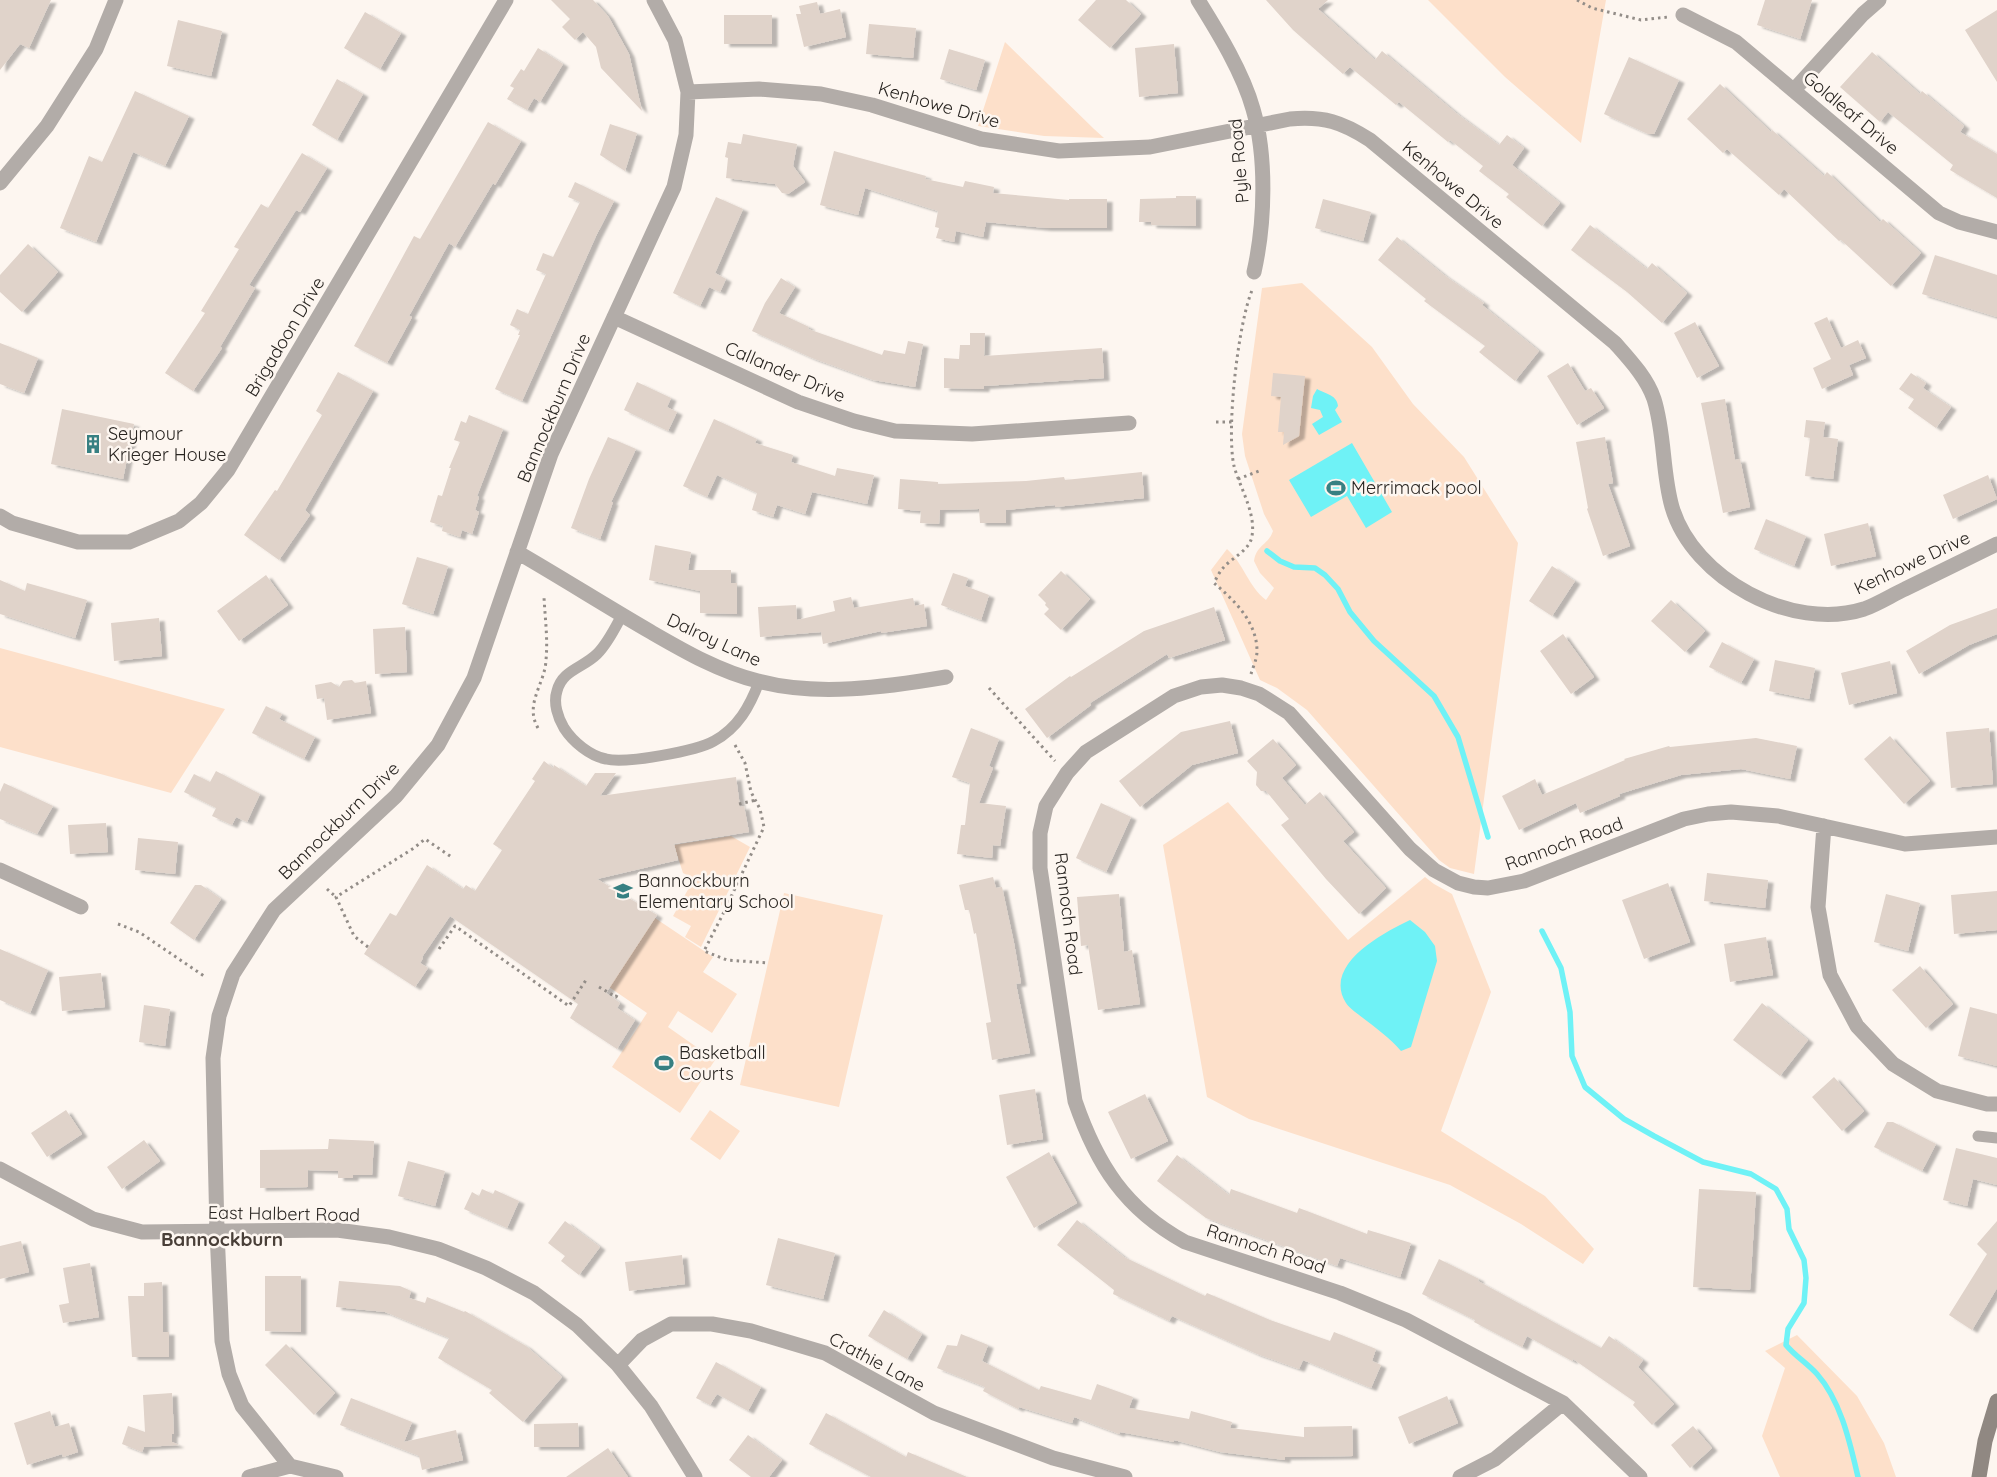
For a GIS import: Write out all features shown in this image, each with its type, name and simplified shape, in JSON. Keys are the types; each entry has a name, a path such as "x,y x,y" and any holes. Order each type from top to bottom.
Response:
{"main road":[{"path":"1979,1477 1985,1441 1997,1401"}],"street":[{"path":"0,183 57,111 96,49 116,0"},
{"name":"Brigadoon Drive","path":"0,516 12,523 78,542 129,542 179,520 202,503 228,470 506,0"},
{"name":"Bannockburn Drive","path":"290,1466 242,1406 229,1374 222,1341 217,1232 213,1058 219,1016 233,974 274,910 396,796 438,745 474,678 551,454 674,186 686,135 688,92 675,40 654,0"},
{"name":"Pyle Road","path":"1198,0 1222,38 1253,108 1257,127 1260,147 1263,214 1260,247 1254,278"},
{"path":"1794,90 1863,14 1879,0"},
{"name":"Goldleaf Drive","path":"1683,15 1736,42 1939,213 1959,222 1997,232"},
{"name":"Kenhowe Drive","path":"688,92 759,89 821,94 872,105 981,139 1059,151 1150,147 1308,117 1326,119 1348,126 1370,140 1615,343 1636,367 1653,397 1660,422 1667,487 1673,509 1682,530 1690,544 1709,566 1730,583 1764,601 1798,611 1806,613 1837,613 1864,608 1997,544"},
{"name":"Callander Drive","path":"614,317 798,402 854,421 895,430 972,434 1129,423"},
{"name":"Dalroy Lane","path":"517,552 622,616 686,652 745,678 786,687 830,689 907,684 946,677"},
{"name":"Rannoch Road","path":"1640,1477 1563,1403 1397,1316 1340,1293 1185,1242 1162,1230 1138,1209 1117,1186 1097,1155 1084,1128 1075,1102 1040,868 1040,833 1046,806 1067,773 1086,752 1174,696 1201,687 1222,685 1241,688 1259,694 1289,713 1410,849 1434,870 1458,883 1474,887 1488,888 1524,881 1684,819 1708,814 1731,812 1778,816 1905,844 1997,837"},
{"path":"1824,826 1818,907 1830,975 1857,1026 1892,1064 1937,1091 1987,1104 1997,1104"},
{"path":"0,870 81,907"},
{"name":"East Halbert Road","path":"0,1169 92,1220 142,1232 337,1230 388,1237 438,1249 486,1268 534,1293 578,1325 618,1365 651,1406 695,1477"},
{"name":"Crathie Lane","path":"618,1365 642,1340 670,1324 712,1324 751,1331 825,1353 934,1413 1053,1458 1125,1477"},
{"path":"1460,1477 1495,1459 1563,1403"},
{"path":"249,1477 290,1466 336,1477"}],"lane":[{"path":"622,616 600,650 590,660 564,676 556,692 557,711 565,729 580,745 599,757 606,760 622,760 687,751 706,745 723,735 742,717 751,703 759,682"},
{"path":"1978,1136 1997,1138"}],"path":[{"path":"1577,0 1592,8 1641,20 1683,15"},
{"path":"1248,681 1257,651 1254,635 1249,621 1240,607 1214,583 1223,568 1246,548 1252,537 1248,505 1238,479 1233,454 1232,422 1243,316 1254,278"},
{"path":"1216,422 1232,422"},
{"path":"1238,479 1259,471"},
{"path":"538,728 533,717 533,706 546,663 544,597"},
{"path":"989,688 1059,765"},
{"path":"734,742 746,763 751,792 756,800 764,827 704,951 727,960 768,963"},
{"path":"740,804 756,800"},
{"path":"336,897 414,848 425,839 453,858"},
{"path":"327,889 336,897 354,936 368,947"},
{"path":"118,924 139,932 204,976"},
{"path":"440,950 455,926 568,1006 586,980"},
{"path":"598,987 616,997 618,993"}],"shaded area":[{"path":"1428,0 1606,0 1581,143 1505,77"},
{"path":"1005,42 1104,138 1044,136 978,126"},
{"path":"1302,283 1372,347 1413,404 1464,457 1518,543 1474,874 1450,868 1439,860 1307,710 1277,688 1260,680 1211,570 1227,549 1266,600 1274,588 1260,573 1254,561 1257,551 1269,539 1273,531 1264,514 1245,456 1242,434 1262,288"},
{"path":"0,648 225,709 171,793 0,747"},
{"path":"1228,802 1348,940 1425,877 1452,894 1491,992 1441,1131 1545,1196 1594,1249 1583,1264 1521,1224 1450,1185 1249,1119 1207,1097 1163,845"},
{"path":"731,836 750,847 701,947 685,937 691,926 673,916 694,879 683,873 674,845"},
{"path":"784,893 883,915 839,1107 740,1085"},
{"path":"655,918 713,957 703,972 737,994 712,1033 678,1011 668,1027 715,1060 680,1113 612,1067 647,1013 609,987"},
{"path":"710,1110 740,1131 720,1160 690,1139"},
{"path":"1797,1335 1857,1396 1884,1443 1896,1477 1780,1477 1762,1436 1785,1368 1765,1351"}],"water":[{"path":"1317,389 1336,399 1338,406 1335,410 1342,422 1319,435 1312,424 1323,417 1320,410 1311,408 1313,396"},
{"name":"Merrimack pool","path":"1352,443 1392,512 1366,528 1347,496 1311,517 1289,480"},
{"path":"1410,920 1425,932 1435,946 1437,961 1411,1047 1401,1051 1383,1033 1346,1003 1341,989 1342,976 1349,963 1359,952 1385,933"}],"building":[{"path":"0,0 51,0 29,48 20,44 0,70"},
{"path":"551,0 593,0 608,16 629,54 642,111 601,68 596,47 583,32 575,40 562,27 570,19"},
{"path":"1096,0 1126,0 1141,14 1110,48 1078,20"},
{"path":"1266,0 1328,0 1318,9 1375,60 1382,51 1456,113 1499,145 1507,135 1524,148 1512,165 1560,203 1542,226 1506,197 1509,194 1479,171 1483,166 1450,140 1448,142 1399,102 1396,105 1350,67 1343,74 1293,30"},
{"path":"1765,0 1812,0 1800,39 1757,25"},
{"path":"817,2 820,14 840,9 846,37 804,47 796,14 801,14 799,6"},
{"path":"1997,10 1997,82 1965,30"},
{"path":"365,12 401,33 380,69 344,48"},
{"path":"724,15 772,15 772,44 724,44"},
{"path":"178,20 222,31 211,76 167,66"},
{"path":"869,24 916,28 913,58 866,54"},
{"path":"1174,44 1178,93 1139,97 1135,48"},
{"path":"538,48 563,64 540,102 534,98 527,110 507,99 514,88 510,86 521,69 524,71"},
{"path":"949,49 985,60 976,90 940,79"},
{"path":"1872,52 1920,94 1922,91 1964,126 1960,132 1997,154 1997,198 1950,170 1953,165 1888,112 1880,122 1840,87"},
{"path":"1629,57 1679,80 1654,134 1648,134 1604,114"},
{"path":"337,79 363,94 337,140 312,125"},
{"path":"1720,84 1771,132 1772,130 1824,176 1827,172 1880,222 1883,219 1921,253 1891,286 1841,240 1839,241 1784,189 1779,195 1727,149 1723,153 1687,119"},
{"path":"135,91 189,116 165,166 133,152 96,242 60,228 89,156 102,162"},
{"path":"488,122 521,141 495,185 493,183 455,247 449,243 409,316 412,317 387,363 354,346 414,236 420,239"},
{"path":"610,124 637,133 625,171 600,155"},
{"path":"743,134 797,144 793,166 805,182 788,194 782,193 775,184 726,178 728,158 725,157 728,142 741,144"},
{"path":"834,151 926,176 925,179 963,187 965,181 994,187 993,193 1069,200 1107,199 1107,228 1046,228 986,222 983,237 956,231 954,242 936,238 939,228 935,227 938,211 865,188 858,215 820,205"},
{"path":"302,153 327,168 300,212 296,210 249,285 255,288 220,347 222,348 193,391 165,373 205,313 201,311 239,249 234,247 261,204 268,208"},
{"path":"575,182 614,201 596,236 522,401 495,389 520,335 518,335 520,330 510,325 517,309 528,314 546,274 536,270 543,253 553,257 580,202 568,197"},
{"path":"1176,196 1196,196 1196,226 1151,225 1151,222 1139,222 1140,199 1176,198"},
{"path":"716,197 743,209 715,273 726,279 720,292 709,287 700,306 673,293"},
{"path":"1323,199 1371,212 1363,241 1315,228"},
{"path":"1590,225 1647,269 1652,263 1687,293 1662,323 1627,292 1571,250"},
{"path":"1397,237 1444,275 1484,303 1482,305 1539,351 1515,381 1479,352 1485,346 1424,301 1426,299 1378,260"},
{"path":"28,244 58,272 22,312 0,292 0,275"},
{"path":"1935,255 1997,275 1997,317 1922,294"},
{"path":"781,278 795,287 779,313 809,327 808,329 882,355 884,350 905,354 908,341 923,344 915,387 873,380 812,358 752,331 765,303"},
{"path":"1827,317 1841,348 1858,340 1866,358 1849,365 1853,375 1822,389 1813,368 1831,359 1814,323"},
{"path":"1695,322 1719,366 1697,378 1674,333"},
{"path":"970,333 985,333 984,356 1102,348 1104,378 984,386 984,389 944,388 944,358 959,359 960,345 970,345"},
{"path":"0,343 38,358 24,393 0,384"},
{"path":"1568,363 1585,391 1591,388 1604,408 1577,425 1547,376"},
{"path":"338,372 373,391 305,510 310,515 279,560 244,535 275,490 277,491 322,415 316,411"},
{"path":"1273,373 1305,376 1299,436 1283,445 1284,432 1278,432 1281,397 1271,396"},
{"path":"1911,373 1926,383 1923,388 1951,407 1936,428 1908,408 1914,399 1899,389"},
{"path":"637,382 671,398 667,407 677,412 668,431 624,410"},
{"path":"1725,399 1735,460 1740,459 1750,507 1723,513 1701,403"},
{"name":"Seymour Krieger House","path":"62,409 134,424 123,479 51,464"},
{"path":"469,415 503,429 477,496 479,497 475,510 479,512 472,534 462,530 460,537 442,531 443,526 430,522 438,495 442,496 451,468 449,468 460,442 454,440 461,421 466,423"},
{"path":"714,419 757,439 755,443 793,455 791,462 835,476 837,468 874,475 867,504 812,492 805,514 777,505 773,517 752,510 757,493 717,475 707,497 683,486"},
{"path":"1806,420 1825,422 1823,437 1838,439 1833,479 1805,476 1810,438 1804,437"},
{"path":"608,437 636,449 611,502 613,502 600,539 571,528 589,479"},
{"path":"1605,437 1613,483 1608,484 1630,546 1603,556 1587,509 1576,442"},
{"path":"1142,472 1144,498 1006,510 1006,523 980,523 979,509 940,510 939,524 920,523 921,511 898,509 900,479 938,482 938,484 1026,481 1064,477 1065,480"},
{"path":"1988,475 1997,499 1953,519 1943,495"},
{"path":"1766,519 1806,536 1794,566 1754,549"},
{"path":"1868,523 1876,556 1831,566 1824,534"},
{"path":"655,545 691,552 688,570 731,570 731,583 737,583 737,614 700,613 700,591 649,580"},
{"path":"417,557 448,566 433,614 402,604"},
{"path":"1552,566 1575,581 1552,616 1529,601"},
{"path":"1061,571 1090,599 1061,630 1044,614 1049,609 1038,595"},
{"path":"953,573 968,578 965,586 989,595 981,620 941,605"},
{"path":"266,575 288,605 239,641 217,611"},
{"path":"0,580 25,591 27,583 87,600 75,638 0,614"},
{"path":"851,597 854,608 913,598 915,606 924,604 927,626 881,633 881,631 823,644 821,632 760,637 758,607 796,605 797,620 835,611 833,601"},
{"path":"1671,600 1705,631 1685,652 1651,621"},
{"path":"1214,607 1225,640 1169,658 1167,654 1090,703 1091,705 1047,738 1025,709 1070,676 1144,631"},
{"path":"1997,608 1997,634 1969,645 1919,674 1906,651 1950,625"},
{"path":"159,618 162,656 114,661 111,623"},
{"path":"405,627 407,672 375,674 373,629"},
{"path":"1563,634 1594,677 1571,694 1540,651"},
{"path":"1722,642 1754,659 1741,683 1709,667"},
{"path":"1775,660 1815,668 1809,699 1769,691"},
{"path":"1890,661 1897,693 1849,705 1841,673"},
{"path":"352,680 355,683 366,681 371,713 327,720 324,698 317,699 315,685 331,682 339,687 343,681"},
{"path":"266,706 282,714 279,719 315,737 304,759 252,733"},
{"path":"1230,721 1238,753 1192,765 1140,807 1119,781 1181,732"},
{"path":"971,728 999,739 989,766 993,768 979,803 1006,806 1000,846 993,845 992,858 957,854 961,825 965,825 970,783 952,777"},
{"path":"1989,728 1993,784 1951,788 1946,732"},
{"path":"1890,736 1930,781 1904,804 1864,759"},
{"path":"1756,738 1797,746 1790,779 1741,769 1681,775 1619,794 1620,796 1580,813 1576,803 1519,830 1502,796 1535,779 1542,795 1624,759 1669,746"},
{"path":"1273,739 1296,765 1282,778 1305,805 1320,792 1354,832 1343,841 1386,888 1359,914 1326,879 1281,825 1289,819 1266,791 1261,791 1256,785 1257,772 1247,761"},
{"path":"544,761 553,768 554,765 586,786 595,773 616,773 600,796 736,777 740,807 744,806 749,832 674,844 678,860 597,879 657,915 606,993 620,1003 617,1008 635,1020 617,1049 570,1018 578,1004 450,916 422,957 420,963 428,968 415,987 364,954 390,913 396,916 427,865 463,889 466,885 475,891 502,850 493,844 535,781 532,779"},
{"path":"216,771 260,794 247,822 236,817 232,825 212,816 216,808 184,792 194,774 210,782"},
{"path":"4,783 53,806 37,834 0,819 0,792"},
{"path":"1101,803 1131,817 1106,872 1076,858"},
{"path":"106,823 108,852 70,854 68,825"},
{"path":"138,838 178,842 175,874 135,870"},
{"path":"1707,873 1768,880 1765,908 1704,901"},
{"path":"993,877 996,888 1002,887 1014,943 1021,983 1016,984 1030,1053 992,1060 986,1023 991,1022 976,933 974,934 969,910 965,910 959,885"},
{"path":"1668,883 1690,942 1644,959 1622,900"},
{"path":"195,885 201,885 221,899 194,940 170,923"},
{"path":"1997,891 1997,930 1954,934 1951,895"},
{"path":"1119,894 1124,952 1132,950 1140,1004 1098,1010 1088,945 1081,946 1077,897"},
{"path":"1886,894 1920,903 1908,951 1874,942"},
{"path":"1766,937 1773,975 1730,982 1724,944"},
{"path":"0,949 48,970 30,1013 0,1000"},
{"path":"1920,966 1953,1004 1926,1028 1892,990"},
{"path":"101,973 105,1007 62,1011 59,977"},
{"path":"1762,1003 1808,1040 1780,1076 1733,1040"},
{"path":"144,1005 170,1009 165,1046 139,1042"},
{"path":"1970,1007 1997,1014 1997,1066 1958,1056"},
{"path":"1834,1077 1864,1111 1842,1131 1812,1097"},
{"path":"1035,1089 1043,1139 1007,1145 999,1095"},
{"path":"1145,1094 1168,1141 1131,1159 1108,1112"},
{"path":"66,1110 82,1134 47,1157 31,1133"},
{"path":"1887,1122 1893,1122 1936,1144 1922,1171 1874,1147"},
{"path":"329,1139 374,1141 372,1175 353,1175 353,1178 338,1178 338,1171 308,1170 308,1187 260,1188 260,1150 328,1149"},
{"path":"144,1140 160,1161 122,1189 107,1167"},
{"path":"1956,1148 1997,1158 1997,1185 1973,1179 1967,1206 1943,1200"},
{"path":"1049,1152 1077,1203 1034,1228 1006,1177"},
{"path":"1177,1155 1229,1195 1231,1189 1297,1213 1299,1208 1367,1234 1368,1230 1411,1243 1400,1277 1340,1258 1337,1266 1206,1218 1157,1181"},
{"path":"408,1161 445,1171 435,1206 398,1196"},
{"path":"482,1189 493,1194 495,1190 519,1201 507,1228 464,1209 472,1192 479,1196"},
{"path":"1699,1189 1756,1192 1750,1290 1693,1287"},
{"path":"1077,1220 1124,1257 1205,1296 1207,1293 1270,1320 1330,1341 1334,1332 1376,1349 1372,1361 1381,1365 1371,1388 1303,1360 1299,1369 1257,1354 1172,1316 1169,1321 1113,1294 1114,1290 1057,1245"},
{"path":"565,1221 600,1247 579,1275 561,1261 565,1256 548,1243"},
{"path":"1997,1221 1997,1288 1972,1330 1949,1315 1987,1254 1977,1244"},
{"path":"778,1238 835,1253 823,1299 766,1285"},
{"path":"21,1241 29,1272 0,1279 0,1246"},
{"path":"682,1255 685,1284 629,1291 625,1262"},
{"path":"1439,1259 1479,1279 1478,1281 1601,1348 1609,1336 1643,1360 1638,1367 1674,1404 1652,1425 1633,1405 1635,1402 1573,1359 1572,1361 1527,1336 1522,1347 1474,1322 1475,1320 1422,1294"},
{"path":"90,1263 99,1317 63,1323 59,1305 69,1303 63,1268"},
{"path":"265,1276 301,1276 301,1332 265,1331"},
{"path":"339,1281 400,1286 411,1291 409,1298 425,1303 427,1297 465,1311 526,1346 562,1377 523,1422 489,1393 492,1390 438,1358 449,1338 385,1312 336,1307"},
{"path":"162,1282 163,1332 169,1332 169,1357 132,1357 128,1296 144,1296 144,1283"},
{"path":"884,1310 922,1334 907,1359 868,1336"},
{"path":"961,1334 988,1345 982,1361 1039,1390 1041,1386 1091,1400 1097,1384 1133,1397 1129,1408 1189,1419 1191,1411 1232,1422 1230,1428 1304,1437 1304,1427 1352,1426 1353,1456 1285,1457 1285,1460 1220,1452 1174,1440 1174,1442 1120,1432 1119,1434 1074,1417 1072,1423 1019,1407 1018,1409 983,1391 985,1387 937,1368 947,1345 957,1346"},
{"path":"286,1344 335,1393 314,1415 265,1365"},
{"path":"716,1362 761,1387 748,1411 717,1394 710,1405 696,1398"},
{"path":"172,1393 174,1434 172,1434 172,1442 179,1445 144,1447 142,1452 122,1444 128,1426 145,1432 143,1395"},
{"path":"1447,1396 1458,1423 1409,1444 1398,1417"},
{"path":"351,1398 412,1422 404,1442 456,1430 463,1460 422,1470 419,1456 340,1425"},
{"path":"50,1411 55,1427 69,1423 78,1452 63,1457 62,1454 27,1465 14,1423"},
{"path":"826,1413 906,1457 908,1452 967,1477 871,1477 809,1444"},
{"path":"578,1423 579,1447 534,1447 534,1424"},
{"path":"1693,1426 1712,1448 1690,1468 1671,1445"},
{"path":"748,1435 782,1460 769,1477 751,1477 729,1460"},
{"path":"608,1448 628,1477 566,1477"}],"waterway":[{"path":"1267,551 1280,561 1294,567 1315,568 1325,575 1338,589 1350,612 1374,641 1434,696 1458,737 1488,837"},
{"path":"1542,931 1561,968 1570,1012 1572,1056 1585,1087 1624,1119 1654,1136 1703,1162 1751,1174 1776,1189 1787,1209 1789,1229 1804,1260 1806,1278 1804,1303 1788,1329 1786,1345 1817,1374 1832,1397 1844,1423 1858,1477"}],"place":[{"name":"Seymour Krieger House","path":"93,444"},
{"name":"Merrimack pool","path":"1336,488"},
{"name":"Bannockburn Elementary School","path":"623,891"},
{"name":"Basketball Courts","path":"664,1063"}],"district":[{"name":"Bannockburn","path":"222,1239"}]}
